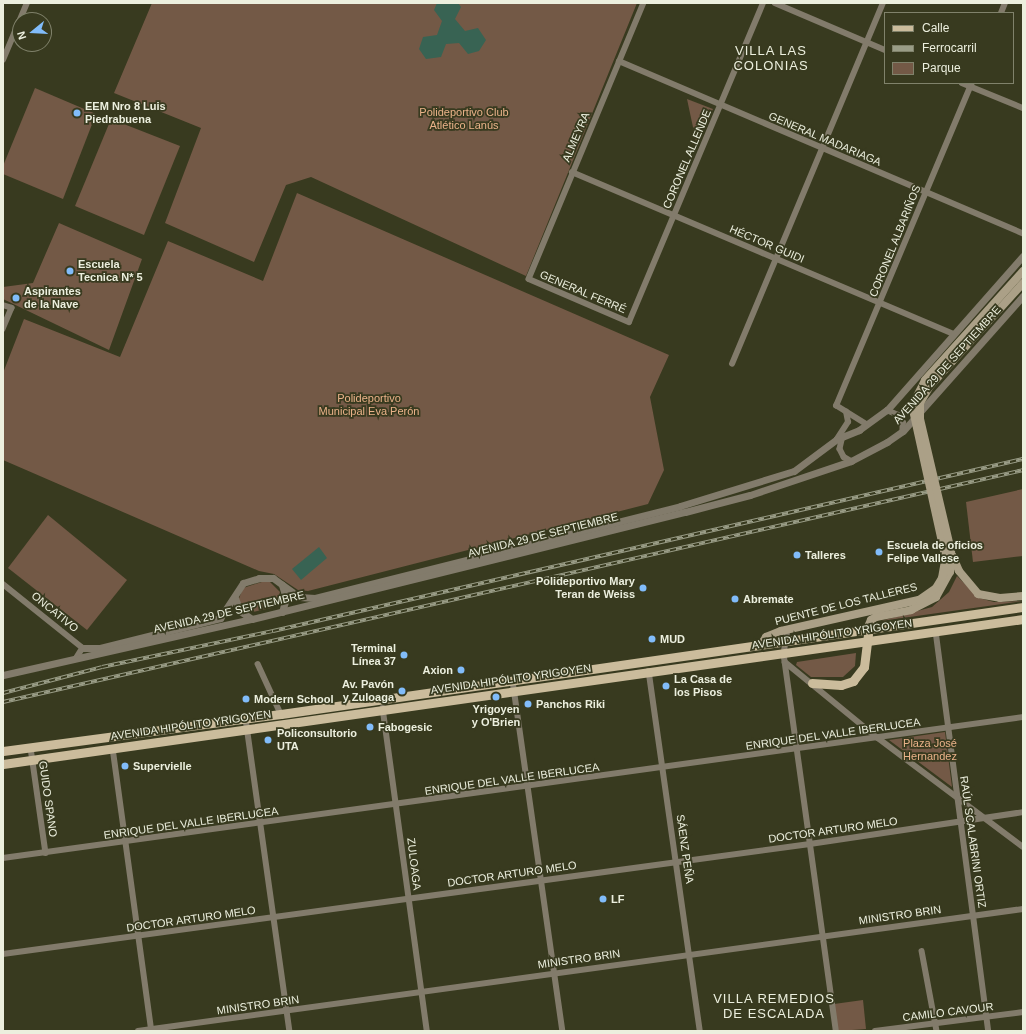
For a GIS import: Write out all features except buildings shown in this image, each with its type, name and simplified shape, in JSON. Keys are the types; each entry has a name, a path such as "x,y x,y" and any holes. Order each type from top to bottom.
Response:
{"main road":[{"name":"PUENTE DE LOS TALLERES","path":"867,629 875,614 928,595 936,588 945,568 944,551 911,414 914,398 925,380 1023,271"},
{"name":"PUENTE DE LOS TALLERES","path":"1023,283 930,386 920,403 920,419 951,551 964,579 972,589 984,597 1023,596"},
{"name":"PUENTE DE LOS TALLERES","path":"760,646 766,637 788,629 875,614 911,610 936,597 950,572 951,551"},
{"name":"AVENIDA HIPÓLITO YRIGOYEN","path":"3,751 381,700 1023,607"},
{"name":"AVENIDA HIPÓLITO YRIGOYEN","path":"3,764 649,671 784,658 873,639 1023,619"},
{"path":"812,683 848,684 857,677 864,667 873,639 867,629"}],"street":[{"path":"3,57 27,3"},
{"name":"ALMEYRA","path":"529,279 572,172 644,3"},
{"name":"CORONEL ALLENDE","path":"629,322 763,3"},
{"path":"775,3 884,50"},
{"path":"732,364 883,3"},
{"name":"GENERAL MADARIAGA","path":"619,62 1023,233"},
{"path":"971,85 1023,108"},
{"name":"CORONEL ALBARIÑOS","path":"845,410 836,406 971,85"},
{"name":"HÉCTOR GUIDI","path":"572,172 954,334"},
{"name":"AVENIDA 29 DE SEPTIEMBRE","path":"83,648 100,648 208,623 225,614 246,581 266,577 281,584 294,595 315,598 680,506 794,471 840,438 868,425 886,410 1023,256"},
{"name":"GENERAL FERRÉ","path":"529,279 629,322"},
{"name":"AVENIDA 29 DE SEPTIEMBRE","path":"3,675 252,620 685,512 750,495 851,462 888,442 903,431 1023,296"},
{"path":"3,305 12,308 3,329"},
{"path":"845,410 868,425"},
{"path":"845,410 848,422 840,438 840,444 842,453 851,462"},
{"path":"886,410 898,415 903,422 903,431"},
{"name":"ONCATIVO","path":"3,584 83,648 76,659"},
{"path":"281,584 286,598 282,612"},
{"path":"235,598 240,611 252,620"},
{"path":"788,629 784,658 836,1031"},
{"name":"RAÚL SCALABRINI ORTIZ","path":"936,631 947,728 989,1031"},
{"path":"784,658 878,738 957,799 987,818 1023,847"},
{"path":"258,664 280,714"},
{"name":"SÁENZ PEÑA","path":"649,671 700,1031"},
{"path":"513,681 563,1031"},
{"name":"ZULOAGA","path":"381,700 427,1031"},
{"name":"ENRIQUE DEL VALLE IBERLUCEA","path":"3,858 261,824 1023,717"},
{"path":"246,719 290,1031"},
{"name":"GUIDO SPANO","path":"30,748 46,853"},
{"path":"113,748 152,1030"},
{"name":"DOCTOR ARTURO MELO","path":"3,954 810,844 1023,812"},
{"name":"MINISTRO BRIN","path":"138,1031 422,992 554,972 1023,909"},
{"path":"922,951 937,1031"},
{"name":"CAMILO CAVOUR","path":"875,1031 1023,1012"}],"green space":[{"name":"Polideportivo Club Atlético Lanús","path":"152,3 637,3 526,276 311,177 286,185 254,262 165,223 201,128 114,93"},
{"path":"35,88 96,114 63,199 3,174 3,166"},
{"path":"687,99 713,109 697,146"},
{"path":"111,119 180,146 144,235 75,206"},
{"name":"Polideportivo Municipal Eva Perón","path":"297,193 669,355 650,397 664,470 648,504 308,591 298,590 274,574 259,571 3,460 3,373 24,319 120,357 168,241 263,281"},
{"name":"Escuela Tecnica N* 5","path":"59,223 142,259 109,350 3,299 3,287 33,283"},
{"path":"1023,489 1023,556 973,562 966,502"},
{"path":"48,515 127,580 87,630 8,568"},
{"path":"957,576 979,598 994,602 1023,601 881,621 932,607 949,592"},
{"path":"268,580 280,592 277,601 271,608 253,612 244,610 238,601 243,588"},
{"path":"856,653 855,666 843,677 811,677 796,665 797,662"},
{"name":"Plaza José Hernandez","path":"945,732 952,787 889,740"},
{"path":"863,1000 866,1029 838,1031 834,1004"}],"shaded area":[{"path":"437,3 458,3 461,7 455,19 465,31 478,28 486,40 479,51 468,54 459,43 446,44 441,57 426,59 419,49 423,37 437,35 442,21 434,10"},
{"path":"319,547 327,558 301,580 292,569"}],"railway":[{"path":"3,693 102,667 273,631 1023,459"},
{"path":"3,702 1023,470"}],"place":[{"name":"EEM Nro 8 Luis Piedrabuena","path":"77,113"},
{"name":"Escuela Tecnica N* 5","path":"70,271"},
{"name":"Aspirantes de la Nave","path":"16,298"},
{"name":"Escuela de oficios Felipe Vallese","path":"879,552"},
{"name":"Talleres","path":"797,555"},
{"name":"Polideportivo Mary Teran de Weiss","path":"643,588"},
{"name":"Abremate","path":"735,599"},
{"name":"MUD","path":"652,639"},
{"name":"Terminal Línea 37","path":"404,655"},
{"name":"Axion","path":"461,670"},
{"name":"La Casa de los Pisos","path":"666,686"},
{"name":"Av. Pavón y Zuloaga","path":"402,691"},
{"name":"Yrigoyen y O'Brien","path":"496,697"},
{"name":"Modern School","path":"246,699"},
{"name":"Panchos Riki","path":"528,704"},
{"name":"Fabogesic","path":"370,727"},
{"name":"Policonsultorio UTA","path":"268,740"},
{"name":"Supervielle","path":"125,766"},
{"name":"LF","path":"603,899"}],"district":[{"name":"VILLA LAS COLONIAS","path":"771,60"},
{"name":"VILLA REMEDIOS DE ESCALADA","path":"774,1008"}]}
